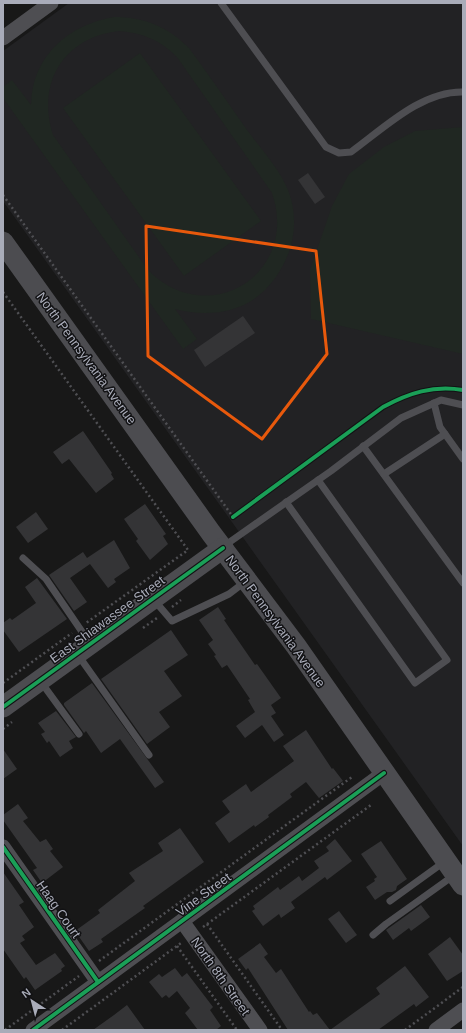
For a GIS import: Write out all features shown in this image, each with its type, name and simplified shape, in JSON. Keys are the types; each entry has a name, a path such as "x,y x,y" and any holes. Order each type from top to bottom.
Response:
{"main road":[{"name":"North Pennsylvania Avenue","path":"3,242 223,548 296,646 455,873"},
{"name":"East Shiawassee Street","path":"4,705 40,680 82,642 153,599 223,548"}],"street":[{"path":"3,38 51,3"},
{"name":"Vine Street","path":"33,1030 384,773"},
{"name":"Haag Court","path":"3,846 98,982"},
{"name":"North 8th Street","path":"182,921 260,1030"},
{"path":"436,1030 463,1010"}],"lane":[{"path":"221,3 326,147 339,153 351,152 416,105 435,95 463,92"},
{"path":"223,548 401,418 441,400 463,405"},
{"path":"434,403 440,427 463,459"},
{"path":"384,474 445,434"},
{"path":"364,446 463,583"},
{"path":"286,502 415,683 447,660 318,480"},
{"path":"23,558 46,579 149,755"},
{"path":"153,599 172,621 229,594 247,581"},
{"path":"40,680 79,734"},
{"path":"390,901 455,873"},
{"path":"373,935 455,873"}],"path":[{"path":"3,195 233,516"},
{"path":"3,292 188,550 82,642 3,683"},
{"path":"5,1030 352,777"},
{"path":"62,1030 371,805"},
{"path":"207,924 282,1030"},
{"path":"177,946 237,1030"},
{"path":"405,1030 463,987"}],"highlighted area":[{"path":"146,226 316,251 327,354 262,439 148,356"}],"shaded area":[{"path":"69,3 463,3 463,846 3,201 3,51"},
{"path":"114,17 125,17 146,21 173,34 189,48 247,130 275,166 288,190 292,204 294,230 292,243 282,268 274,279 256,298 234,309 223,312 199,313 175,309 197,339 183,349 3,98 3,87 12,80 31,105 33,87 38,72 46,58 68,35 97,21","holes":["119,31 151,38 171,51 177,57 272,193 277,222 273,248 261,269 243,285 221,294 197,295 172,288 148,270 53,135 49,116 48,98 52,81 59,66 69,53 83,42 100,35"]},
{"path":"140,53 261,221 184,276 63,108"},
{"path":"463,127 463,354 311,319 310,270 332,206 349,174 384,147 415,131"}],"building":[{"path":"308,173 325,197 315,204 298,180"},
{"path":"243,316 255,333 205,367 194,350"},
{"path":"83,431 112,473 111,474 114,479 96,493 69,459 62,464 53,452"},
{"path":"145,504 166,534 163,536 168,544 150,560 136,541 138,539 124,519"},
{"path":"36,512 48,529 28,543 16,527"},
{"path":"114,540 130,568 114,579 116,582 108,588 90,564 70,578 87,602 74,611 49,575 83,552 87,558"},
{"path":"37,578 67,619 19,652 3,630 3,623 10,618 12,620 36,603 25,587"},
{"path":"218,607 226,619 224,620 255,665 257,664 281,698 271,705 276,713 271,716 284,735 274,742 262,725 245,738 236,726 255,712 248,700 250,699 227,665 222,668 214,656 216,655 208,644 213,640 199,620"},
{"path":"171,630 188,655 164,671 182,696 159,712 170,727 147,744 101,679"},
{"path":"92,683 164,782 155,788 120,739 101,753 86,731 84,733 64,705 64,703"},
{"path":"56,711 76,737 69,741 73,748 60,757 49,741 47,743 41,734 45,732 38,723"},
{"path":"306,730 332,769 333,768 343,781 319,798 306,782 290,794 292,797 268,815 269,817 255,827 254,825 229,843 215,823 230,812 222,801 246,784 251,792 294,761 283,746"},
{"path":"3,749 17,769 3,779"},
{"path":"18,804 28,818 23,821 40,842 46,839 53,849 50,851 63,867 42,883 33,870 37,868 3,820 3,815"},
{"path":"180,828 204,862 143,906 145,908 101,939 103,942 89,951 75,931 100,913 98,910 135,881 129,873 163,851 158,843"},
{"path":"335,839 352,861 327,880 325,877 291,902 295,908 281,918 279,914 263,926 252,911 255,909 253,906 278,887 280,890 299,876 302,881 319,868 314,861 329,851 326,847"},
{"path":"381,841 407,879 397,886 396,890 387,892 375,900 366,887 375,881 374,879 377,877 361,854"},
{"path":"3,872 24,902 19,905 34,927 22,936 25,940 20,943 36,965 55,953 65,966 61,969 62,971 35,990 26,977 24,979 3,949"},
{"path":"421,905 430,917 411,931 409,928 393,940 386,930"},
{"path":"339,911 357,935 346,943 328,919"},
{"path":"450,937 463,955 463,971 447,981 428,954"},
{"path":"260,943 268,954 264,957 276,973 281,969 309,1012 310,1011 313,1015 317,1013 330,1030 288,1030 248,968 246,970 238,959"},
{"path":"405,966 429,997 416,1007 414,1004 378,1030 330,1030 380,994 376,988"},
{"path":"175,968 182,977 187,973 213,1007 210,1010 221,1026 216,1030 198,1030 185,1013 190,1008 177,991 169,998 166,995 162,998 149,982 159,974 162,977"},
{"path":"127,1005 145,1030 93,1030 114,1015"}],"cycle path":[{"path":"233,517 383,407 412,394 431,389 463,390"},
{"path":"3,707 223,548"},
{"path":"33,1030 384,773"},
{"path":"3,847 98,982"}]}
